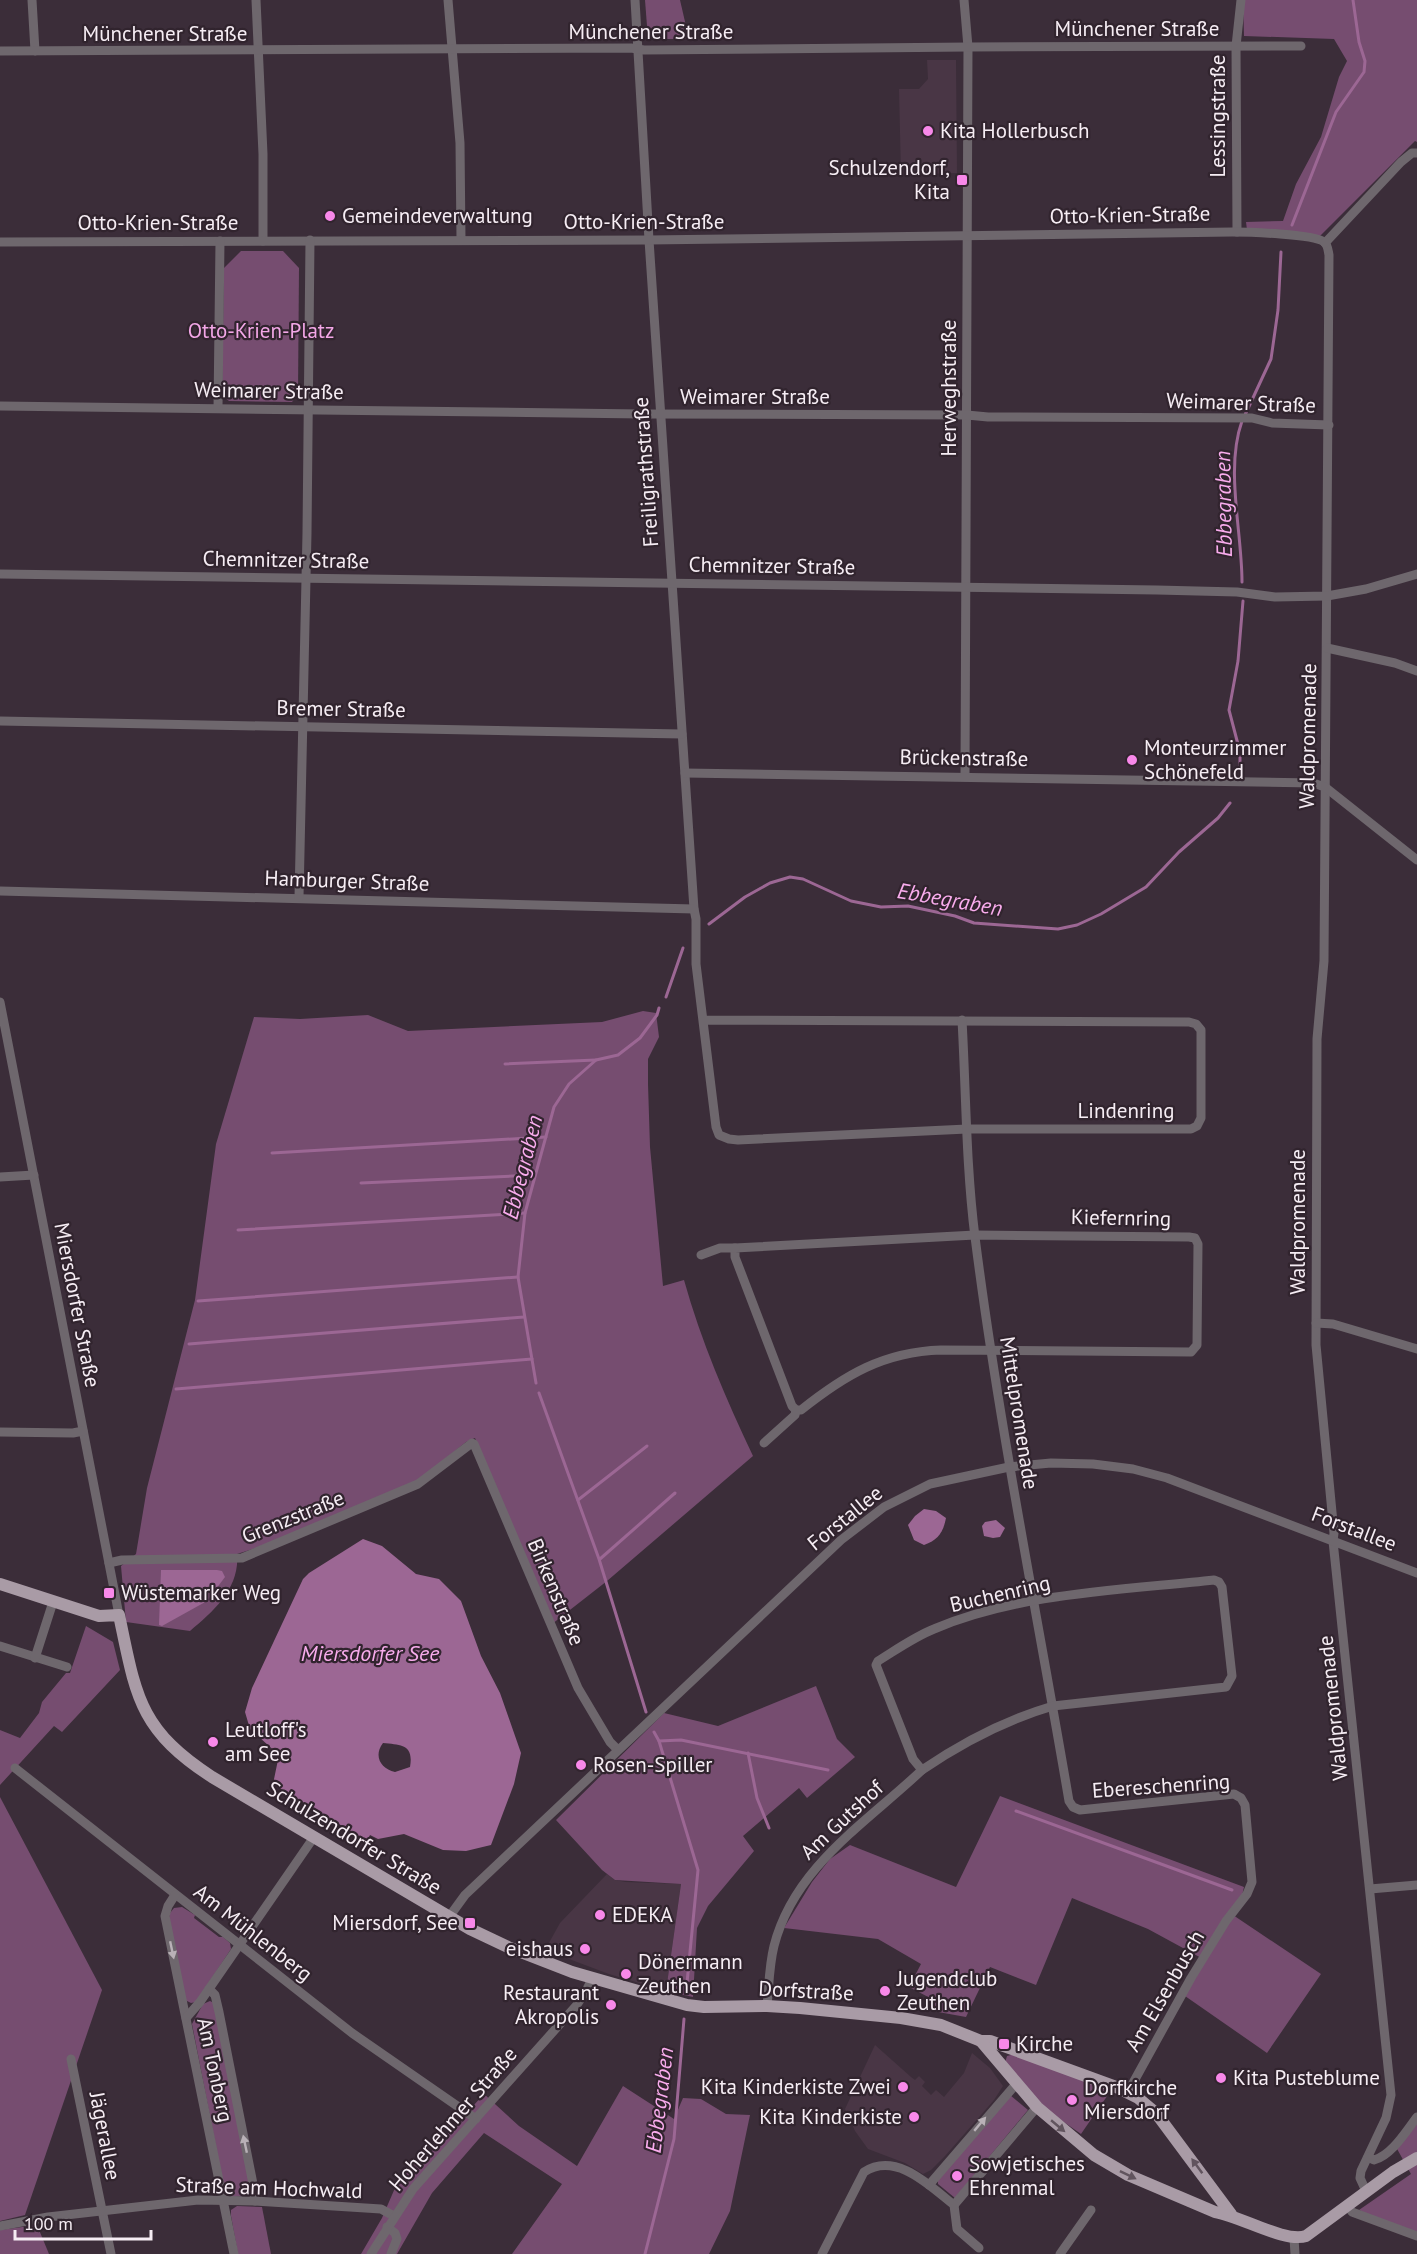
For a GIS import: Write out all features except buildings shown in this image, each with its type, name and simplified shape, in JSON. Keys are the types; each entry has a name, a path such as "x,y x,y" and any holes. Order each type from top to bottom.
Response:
{"main road":[{"path":"0,1584 99,1616 119,1615"},
{"name":"Schulzendorfer Straße","path":"119,1615 129,1665 139,1699 149,1719 165,1741 212,1777 449,1917 508,1947 592,1979"},
{"name":"Dorfstraße","path":"592,1979 699,2007 767,2006 846,2012 925,2022 950,2028 1128,2092 1156,2113 1231,2214"},
{"name":"Dorfstraße","path":"981,2041 1037,2107 1109,2165 1215,2212 1231,2214 1294,2238"},
{"path":"1294,2238 1306,2236 1393,2172 1417,2158"}],"street":[{"path":"32,0 35,51"},
{"path":"256,0 263,154 264,241"},
{"path":"448,0 460,143 461,240"},
{"name":"Freiligrathstraße","path":"635,0 671,582 696,919 695,941"},
{"name":"Herweghstraße","path":"964,0 968,47 965,776"},
{"name":"Lessingstraße","path":"1237,232 1236,46 1241,0"},
{"name":"Münchener Straße","path":"0,51 1301,46"},
{"path":"1325,243 1401,162 1412,153 1417,153"},
{"name":"Otto-Krien-Straße","path":"0,242 649,240 1237,232 1289,235 1319,239 1325,243"},
{"path":"299,897 310,240"},
{"path":"218,408 220,241"},
{"name":"Waldpromenade","path":"1325,243 1329,255 1329,425 1324,962 1317,1039 1316,1345 1333,1541 1391,2095 1389,2109 1360,2177 1366,2191"},
{"name":"Weimarer Straße","path":"0,406 661,415 1252,418 1272,423 1329,425"},
{"name":"Chemnitzer Straße","path":"0,574 967,587 1226,592 1275,597 1327,596 1366,589 1417,574"},
{"path":"1327,648 1395,663 1417,671"},
{"name":"Bremer Straße","path":"0,721 682,734"},
{"name":"Brückenstraße","path":"685,773 1243,781 1313,783 1325,788"},
{"path":"1325,788 1417,860"},
{"name":"Hamburger Straße","path":"0,891 694,909"},
{"name":"Lindenring","path":"695,941 716,1127 719,1135 729,1139 968,1129 1191,1129 1197,1126 1201,1118 1201,1030 1196,1024 1189,1022 704,1020"},
{"name":"Miersdorfer Straße","path":"0,1002 2,1028 34,1175 119,1615"},
{"name":"Mittelpromenade","path":"962,1020 975,1235 990,1350 1069,1801 1073,1807"},
{"path":"0,1177 34,1175"},
{"name":"Kiefernring","path":"701,1255 720,1248 975,1235 1196,1238 1198,1244 1197,1345 1191,1352 932,1350 885,1359 840,1380 801,1410 796,1410 795,1415 764,1443"},
{"path":"735,1248 735,1257 756,1314 792,1406 796,1410"},
{"path":"1316,1323 1333,1324 1417,1349"},
{"path":"0,1432 73,1433 83,1431"},
{"name":"Grenzstraße","path":"109,1563 122,1560 242,1557 418,1484 472,1443"},
{"name":"Birkenstraße","path":"472,1443 578,1688 610,1742 618,1750"},
{"name":"Forstallee","path":"449,1917 465,1895 841,1540 870,1516 898,1498 930,1484 1009,1467 1051,1463 1118,1467 1147,1472 1177,1481 1417,1573"},
{"name":"Buchenring","path":"1214,1580 1221,1583 1222,1587 1232,1676 1226,1686 1053,1706 981,1734 922,1770 913,1759 876,1665 878,1661 918,1636 934,1629 975,1614 1033,1601 1214,1580"},
{"path":"35,1658 53,1602"},
{"path":"0,1646 67,1667"},
{"name":"Am Mühlenberg","path":"15,1768 378,2053 476,2119"},
{"name":"Am Gutshof","path":"767,2006 774,1944 783,1919 807,1878 828,1854 922,1770"},
{"name":"Ebereschenring","path":"1073,1807 1080,1810 1234,1794 1241,1798 1245,1805 1252,1882 1247,1894 1234,1909"},
{"path":"186,2018 209,1989 314,1837"},
{"path":"1370,1889 1417,1885"},
{"name":"Am Tonberg","path":"176,1895 168,1906 165,1916 234,2254"},
{"name":"Am Elsenbusch","path":"1128,2092 1191,1978 1234,1909"},
{"name":"Hoherlehmer Straße","path":"371,2254 413,2189 576,2006 592,1979"},
{"name":"Am Tonberg","path":"209,1989 215,1995 219,2012 255,2201"},
{"name":"Jägerallee","path":"71,2059 111,2254"},
{"path":"929,2185 1017,2083"},
{"path":"954,2205 1037,2107"},
{"path":"1368,2157 1374,2160 1380,2157 1394,2145 1417,2117"},
{"path":"822,2254 864,2172 873,2166 883,2164 896,2166 929,2185 954,2205 957,2229 979,2248"},
{"name":"Straße am Hochwald","path":"0,2226 185,2201 224,2200 381,2209 394,2216"},
{"path":"1347,2205 1352,2212 1417,2236"},
{"path":"1060,2254 1091,2210"},
{"path":"387,2227 395,2233 397,2239 391,2254"},
{"path":"1294,2238 1295,2254"}],"shaded area":[{"name":"Kita Hollerbusch","path":"927,60 956,60 957,173 901,175 899,89 919,89 928,79"},
{"path":"607,1874 615,1880 626,1882 681,1884 666,1991 609,1974 545,1950 560,1923"},
{"name":"Kita Kinderkiste","path":"875,2045 915,2080 919,2076 925,2082 922,2086 931,2095 936,2090 944,2097 964,2073 972,2053 990,2068 1003,2086 994,2100 945,2156 931,2170 923,2174 905,2163 868,2149 855,2131 845,2109"}],"green space":[{"path":"645,0 680,0 689,39 662,39 647,26"},
{"path":"1243,0 1417,0 1417,142 1415,141 1320,236 1247,230 1246,222 1283,221 1296,184 1321,137 1339,77 1347,61 1334,39 1244,36"},
{"name":"Otto-Krien-Platz","path":"241,251 283,251 299,268 298,394 292,402 229,401 222,395 224,268"},
{"path":"643,1011 656,1013 659,1037 648,1059 648,1084 650,1147 663,1286 684,1280 715,1370 753,1456 607,1581 552,1624 475,1438 466,1442 417,1482 262,1546 237,1554 234,1578 224,1598 190,1631 126,1622 121,1566 136,1554 147,1488 195,1300 216,1144 254,1017 300,1019 368,1015 408,1031 602,1022"},
{"path":"86,1626 113,1642 120,1670 62,1732 54,1726 0,1785 0,1730 20,1738 39,1713 42,1702 66,1673 70,1673"},
{"path":"816,1686 837,1739 855,1757 807,1798 799,1788 743,1836 754,1851 708,1906 697,1928 693,1997 666,1991 681,1884 615,1880 602,1870 556,1820 664,1713 718,1726"},
{"path":"1000,1796 1244,1887 1240,1904 1233,1915 1321,1974 1267,2053 1185,1996 1205,1960 1148,1929 1072,1898 1036,1985 990,1967 966,2017 927,2010 932,1999 909,1987 921,1964 878,1939 784,1928 812,1882 830,1859 850,1845 956,1887"},
{"path":"0,1797 102,1990 25,2215 0,2221"},
{"path":"182,1907 230,1943 231,1949 196,2002 191,2003 185,2000 169,1918 174,1908"},
{"path":"210,2001 214,2003 251,2189 244,2196 231,2197 225,2193 192,2024 203,2004"},
{"path":"1015,2054 1112,2089 1081,2134 1045,2109 1005,2063 1007,2056"},
{"path":"623,2086 674,2119 683,2098 701,2099 726,2114 750,2115 730,2211 709,2254 512,2254 562,2184 484,2133 432,2193 397,2254 361,2254 382,2218 395,2188 425,2150 430,2153 484,2094 519,2126 577,2166"},
{"path":"1010,2095 1028,2110 955,2198 938,2184 938,2180"},
{"path":"1417,2123 1417,2238 1359,2210 1411,2174 1396,2147"},
{"path":"237,2206 262,2207 271,2254 238,2254 231,2216 231,2210"},
{"path":"37,2225 49,2254 0,2254 0,2230"}],"water":[{"path":"924,1509 936,1511 946,1518 939,1535 924,1545 914,1540 908,1525"},
{"path":"996,1520 1005,1528 1000,1537 984,1536 982,1526 985,1522"},
{"name":"Miersdorfer See","path":"363,1539 382,1546 416,1574 439,1579 461,1601 481,1656 500,1693 521,1753 514,1784 491,1845 466,1851 443,1850 404,1834 378,1839 370,1835 367,1841 273,1784 279,1755 250,1729 245,1712 252,1688 303,1579","holes":["383,1743 405,1747 410,1754 410,1767 395,1772 382,1765 379,1753"]},
{"path":"161,1570 217,1570 222,1571 225,1577 207,1601 162,1626 159,1625"}],"waterway":[{"name":"Ebbegraben","path":"1292,225 1336,112 1364,72 1365,61 1359,42 1353,0"},
{"name":"Ebbegraben","path":"1245,415 1271,359 1278,310 1281,252"},
{"name":"Ebbegraben","path":"1242,421 1237,440 1235,480 1242,582"},
{"name":"Ebbegraben","path":"1240,770 1240,752 1229,710 1238,661 1243,601"},
{"name":"Ebbegraben","path":"709,924 745,897 770,883 790,877 803,879 851,901 881,907 908,906 955,916 974,923 1058,929 1077,925 1101,914 1146,887 1179,852 1218,818 1230,803"},
{"name":"Ebbegraben","path":"666,997 683,948"},
{"name":"Ebbegraben","path":"536,1383 518,1277 525,1213 554,1107 569,1084 596,1060 618,1055 640,1038 657,1015 659,1008"},
{"path":"505,1064 596,1060"},
{"path":"272,1153 546,1137"},
{"path":"361,1183 535,1175"},
{"path":"238,1230 525,1213"},
{"path":"198,1301 518,1277"},
{"path":"189,1344 524,1317"},
{"path":"176,1389 532,1359"},
{"name":"Ebbegraben","path":"539,1393 599,1559 646,1712"},
{"path":"578,1500 647,1446"},
{"path":"600,1559 675,1493"},
{"name":"Ebbegraben","path":"654,1732 659,1741 698,1870 686,1993"},
{"path":"659,1741 681,1740 828,1770"},
{"path":"748,1753 757,1798 769,1828"},
{"path":"1016,1811 1232,1890"},
{"name":"Ebbegraben","path":"645,2254 674,2139 684,2019"}],"place":[{"name":"Kita Hollerbusch","path":"928,131"},
{"name":"Schulzendorf, Kita","path":"962,180"},
{"name":"Gemeindeverwaltung","path":"330,216"},
{"name":"Monteurzimmer Schönefeld","path":"1132,760"},
{"name":"Wüstemarker Weg","path":"109,1593"},
{"name":"Leutloff's am See","path":"213,1742"},
{"name":"Rosen-Spiller","path":"581,1765"},
{"name":"EDEKA","path":"600,1915"},
{"name":"Miersdorf, See","path":"470,1923"},
{"name":"eishaus","path":"585,1949"},
{"name":"Dönermann Zeuthen","path":"626,1974"},
{"name":"Jugendclub Zeuthen","path":"885,1991"},
{"name":"Restaurant Akropolis","path":"611,2005"},
{"name":"Kirche","path":"1004,2044"},
{"name":"Kita Pusteblume","path":"1221,2078"},
{"name":"Kita Kinderkiste Zwei","path":"903,2087"},
{"name":"Dorfkirche Miersdorf","path":"1072,2100"},
{"name":"Kita Kinderkiste","path":"914,2117"},
{"name":"Sowjetisches Ehrenmal","path":"957,2176"}]}
